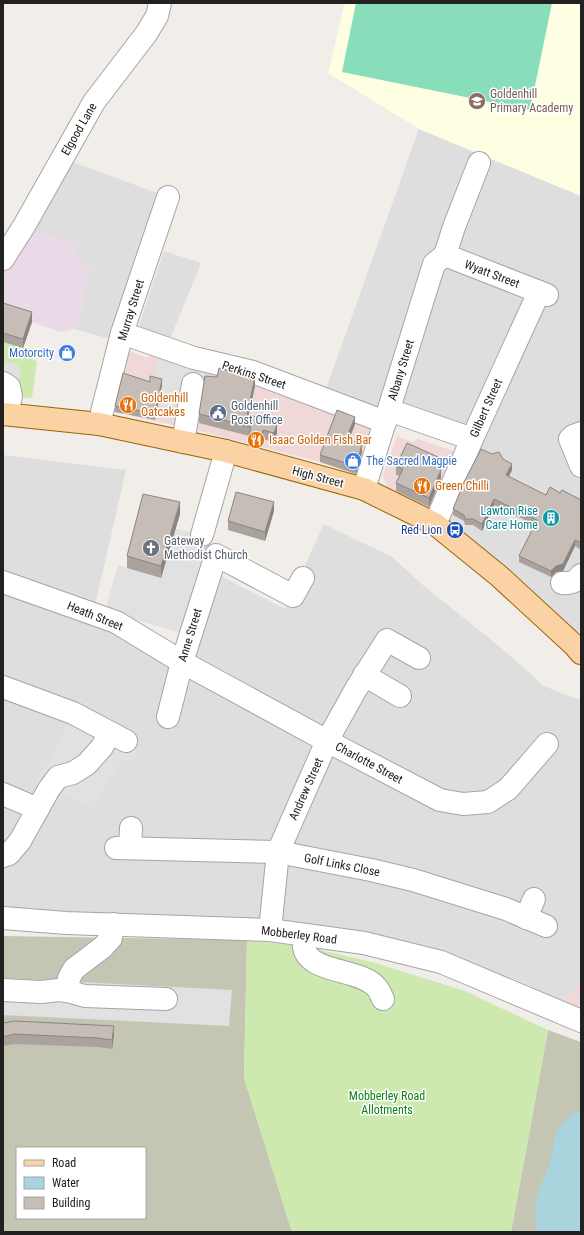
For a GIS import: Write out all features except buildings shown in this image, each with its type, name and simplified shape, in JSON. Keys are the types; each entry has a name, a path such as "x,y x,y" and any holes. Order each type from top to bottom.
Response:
{"main road":[{"name":"High Street","path":"5,414 99,424 226,451 364,489 435,524 499,576 579,646"}],"street":[{"name":"Elgood Lane","path":"3,259 24,226 94,102 146,34 157,16 160,3"},
{"path":"445,255 454,227 479,163"},
{"name":"Murray Street","path":"99,424 122,333 168,197"},
{"name":"Wyatt Street","path":"445,255 543,294"},
{"name":"Albany Street","path":"364,489 434,264 445,255"},
{"name":"Gilbert Street","path":"435,524 472,439 543,294"},
{"name":"Perkins Street","path":"122,333 194,358 253,372 387,416 472,439"},
{"path":"3,383 9,387 11,396 5,414"},
{"path":"183,442 193,384"},
{"path":"581,433 570,439 581,466"},
{"path":"202,535 226,451"},
{"name":"Anne Street","path":"168,717 182,662 191,617 216,555 293,596 303,578"},
{"name":"Heath Street","path":"3,582 116,622 182,662"},
{"name":"Andrew Street","path":"270,930 278,852 327,741 364,675 391,632 419,658"},
{"name":"Charlotte Street","path":"182,662 327,741 440,800 463,804 488,802 508,789 547,744"},
{"path":"364,675 400,696"},
{"path":"3,687 73,713 118,737 102,747 87,764 72,773 58,777 49,789 20,841 9,854 3,856"},
{"path":"3,794 38,809"},
{"name":"Golf Links Close","path":"126,841 278,852 371,870 413,880 500,907 536,914"},
{"name":"Mobberley Road","path":"3,918 66,923 270,930 364,943 441,962 581,1021"},
{"path":"67,991 69,978 74,970 103,947 111,938 113,924"},
{"path":"306,935 304,946 306,954 312,960 324,967 362,977 378,988 383,999"},
{"path":"3,990 41,992 59,990 85,996 166,999"}],"shaded area":[{"name":"Goldenhill Primary Academy","path":"345,3 581,3 581,196 419,129 328,73"},
{"path":"419,129 581,196 581,634 549,612 435,524 472,439 325,392"},
{"path":"62,158 168,197 110,339 75,329 85,299 82,297 91,268 75,262 33,230"},
{"path":"33,230 79,244 75,262 91,268 82,297 85,298 75,329 61,332 32,322 23,348 3,342 3,273"},
{"path":"164,251 201,263 170,339 137,331"},
{"path":"130,351 148,358 149,354 220,371 375,426 357,475 320,462 199,431 111,411 109,408"},
{"path":"158,360 207,372 203,384 178,414 160,410 164,386 152,383"},
{"path":"3,361 17,365 21,371 16,397 3,396"},
{"path":"397,436 413,442 418,439 459,453 432,508 396,493 389,489 386,485 383,475"},
{"path":"3,455 126,470 91,623 120,636 188,680 221,576 285,609 324,524 392,557 424,586 506,652 544,686 581,700 581,983 560,1002 526,984 471,962 366,931 256,921 3,910"},
{"path":"176,529 212,537 182,633 105,611 118,565 161,578"},
{"path":"73,713 138,750 129,763 121,760 93,809 36,784"},
{"path":"3,936 247,940 244,1078 292,1232 3,1232"},
{"path":"3,978 232,990 229,1026 3,1015"},
{"path":"581,983 581,1011 560,1002"},
{"path":"548,1030 581,1042 581,1232 511,1232"}],"green space":[{"path":"356,3 552,3 530,110 342,72"},
{"path":"3,342 35,352 32,360 37,361 32,398 11,396 17,365 3,361"},
{"name":"Mobberley Road Allotments","path":"247,940 307,947 372,962 465,991 548,1030 511,1232 292,1232 244,1078"}],"water":[{"path":"575,1111 581,1112 581,1230 578,1232 537,1232 535,1211 537,1194 549,1165 557,1130"}],"place":[{"name":"Goldenhill Primary Academy","path":"477,101"},
{"name":"Motorcity","path":"67,353"},
{"name":"Goldenhill Oatcakes","path":"128,405"},
{"name":"Goldenhill Post Office","path":"218,413"},
{"name":"Isaac Golden Fish Bar","path":"256,440"},
{"name":"The Sacred Magpie","path":"353,461"},
{"name":"Green Chilli","path":"422,486"},
{"name":"Lawton Rise Care Home","path":"551,518"},
{"name":"Red Lion","path":"455,530"},
{"name":"Gateway Methodist Church","path":"151,548"}]}
